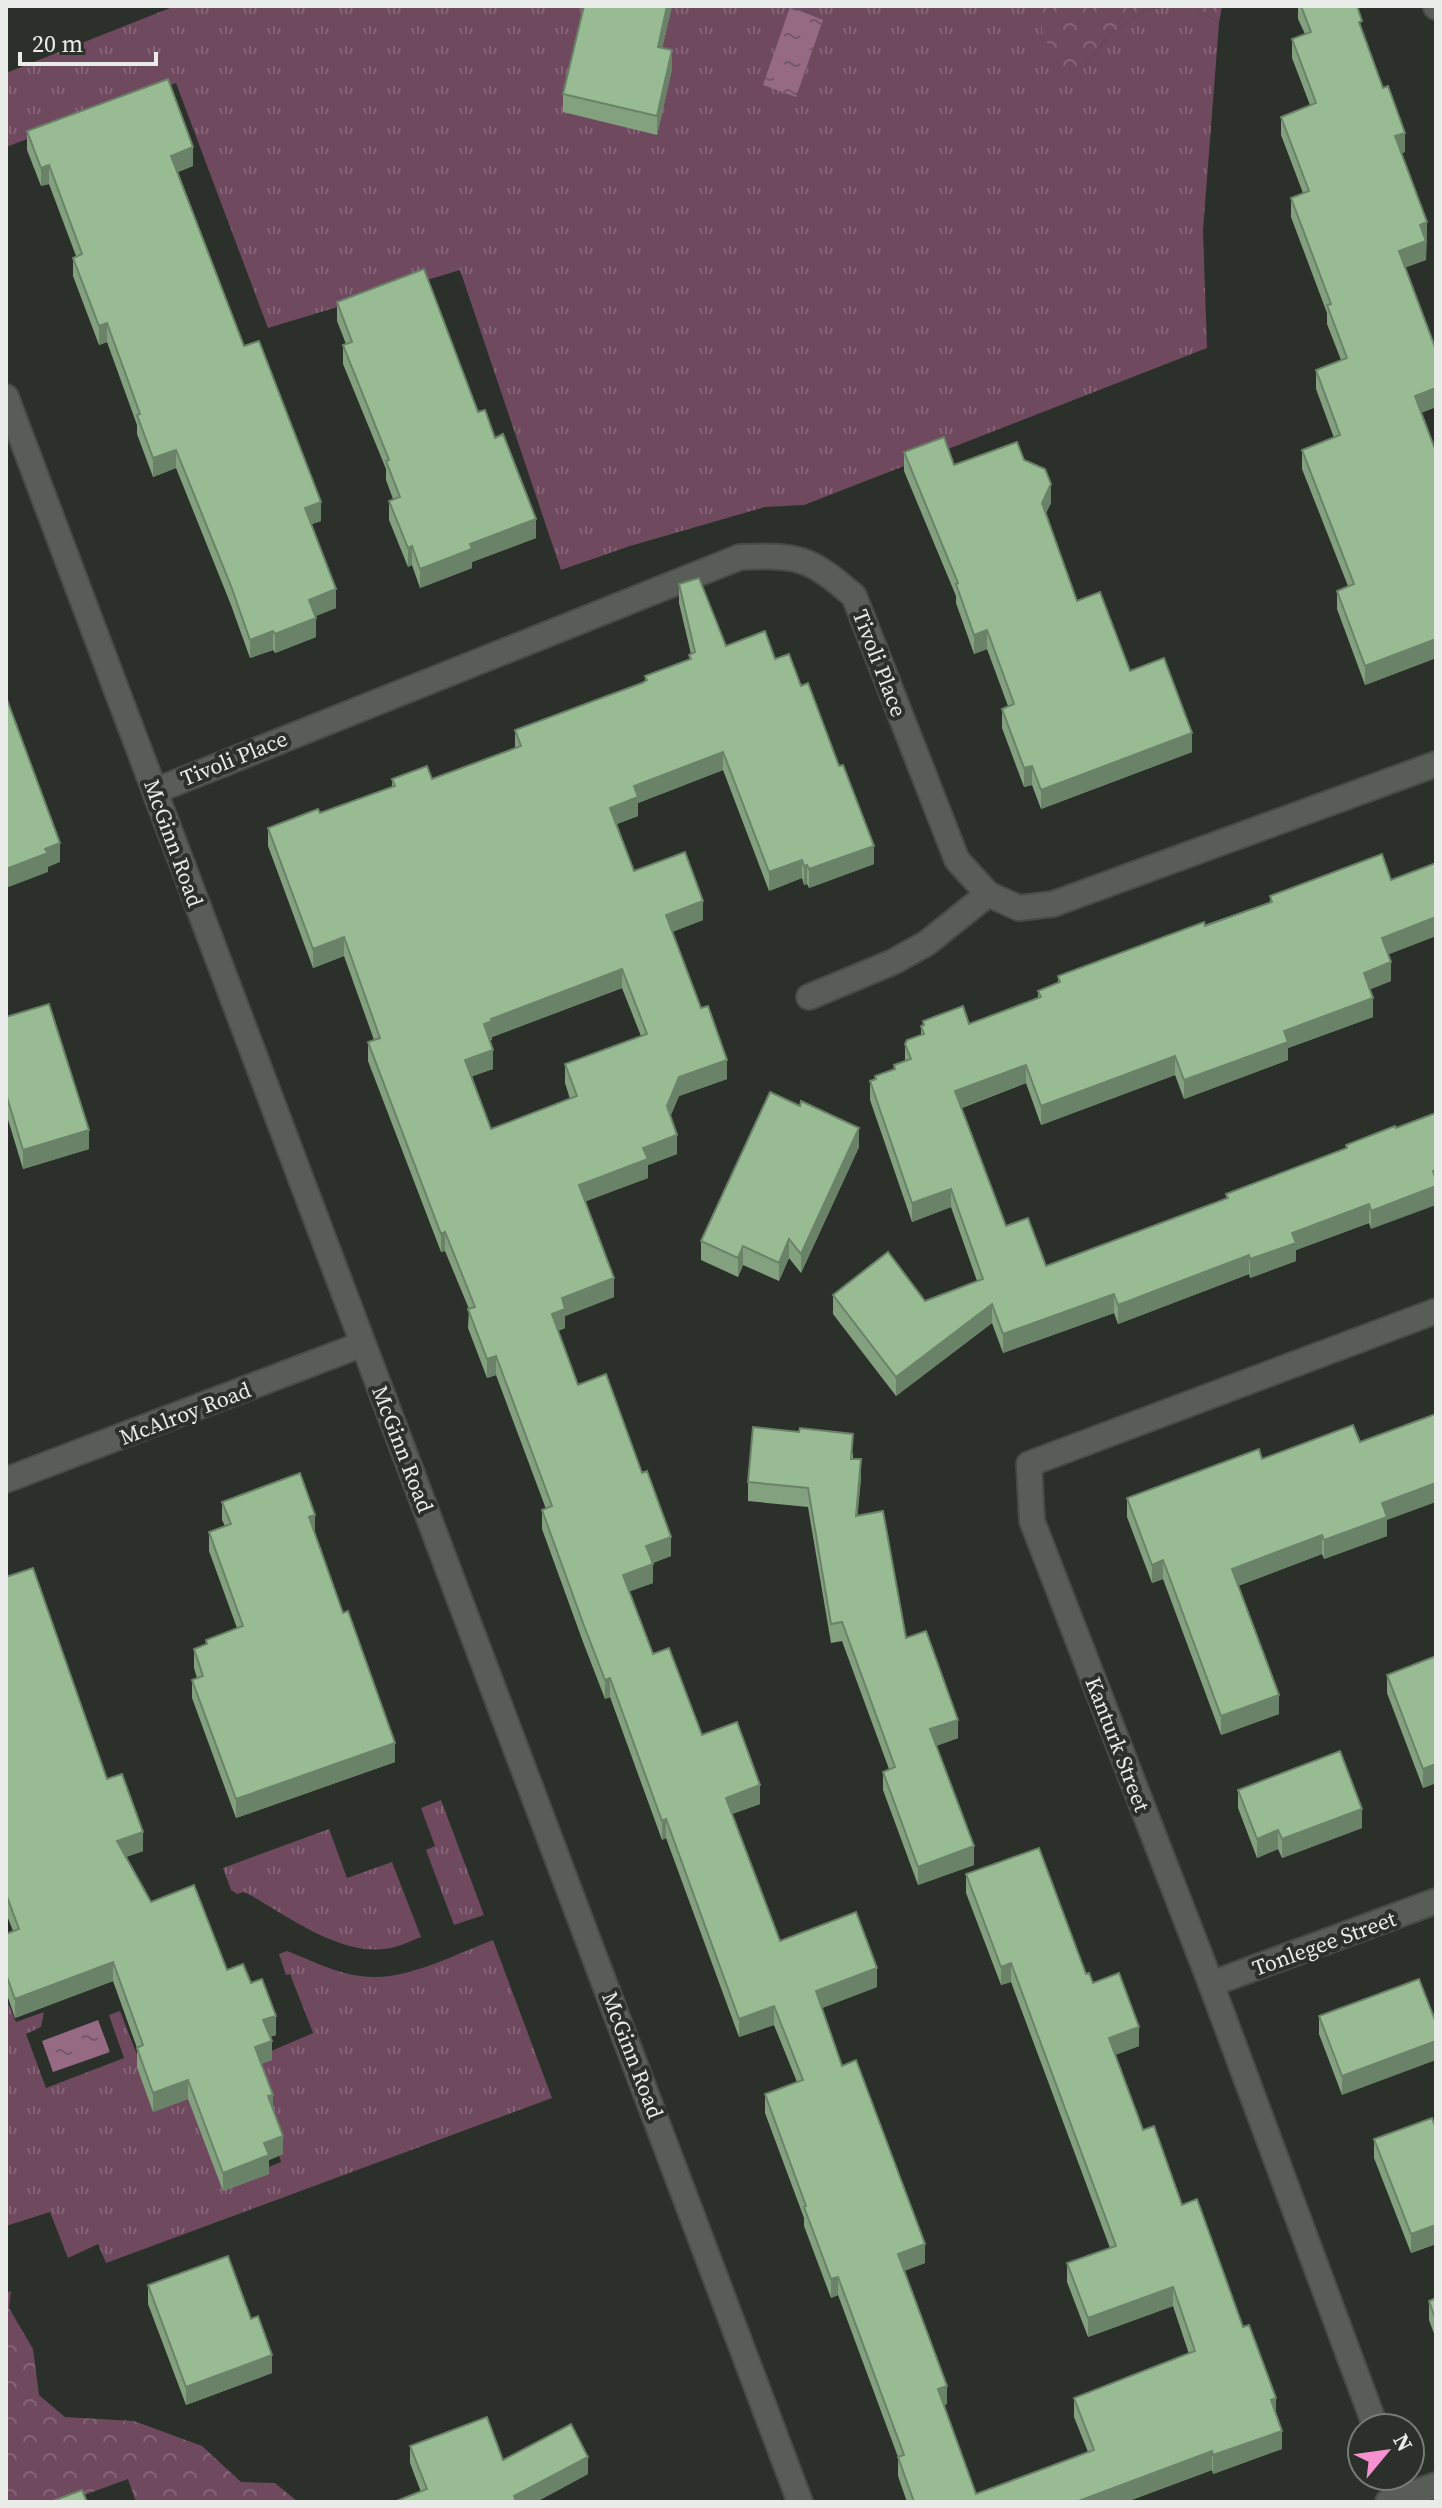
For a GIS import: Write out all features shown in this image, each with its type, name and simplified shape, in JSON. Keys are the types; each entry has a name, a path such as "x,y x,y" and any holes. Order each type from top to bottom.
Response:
{"street":[{"name":"McGinn Road","path":"6,397 800,2502"},
{"name":"Tivoli Place","path":"155,791 740,557 788,555 823,569 854,596 957,860 988,894 1019,908 1053,904 1436,764"},
{"path":"809,997 893,962 988,894"},
{"name":"Kanturk Street","path":"1370,2412 1211,1984 1032,1521 1029,1464 1436,1311"},
{"name":"McAlroy Road","path":"6,1480 363,1344"},
{"name":"Tonlegee Street","path":"1211,1984 1436,1901"}],"green space":[{"path":"175,6 1042,6 1042,32 1085,66 1109,35 1147,9 1191,6 1219,23 1203,230 1207,348 804,505 765,507 630,546 561,570 460,270 268,328 176,83 6,147 6,73"},
{"path":"1042,6 1191,6 1147,9 1109,35 1085,66 1058,66 1042,32"},
{"path":"1191,6 1222,6 1219,23"},
{"path":"441,1800 484,1915 454,1925 426,1850 435,1846 421,1808"},
{"path":"329,1829 347,1878 392,1862 421,1937 385,1949 350,1946 316,1933 244,1892 237,1894 231,1890 223,1868"},
{"path":"493,1940 552,2098 106,2263 98,2244 68,2258 50,2212 6,2226 6,1998 16,2022 44,2012 41,2027 26,2034 46,2088 124,2058 109,2015 120,2011 141,2065 153,2111 188,2099 266,2168 281,2162 255,2066 269,2052 313,2033 279,1954 287,1951 342,1972 376,1977 420,1969"},
{"path":"11,2291 9,2308 33,2349 39,2395 65,2417 134,2421 202,2446 241,2482 275,2483 298,2502 136,2502 128,2479 65,2502 6,2502 6,2293"}],"water":[{"path":"790,7 823,20 796,97 763,85"},
{"path":"98,2020 110,2052 53,2072 42,2041"}],"building":[{"path":"584,6 667,6 658,47 672,50 657,116 563,94"},
{"path":"1301,6 1357,6 1362,21 1359,22 1383,88 1388,86 1405,133 1395,136 1427,222 1420,225 1426,241 1399,251 1436,350 1436,388 1415,396 1436,452 1436,639 1365,666 1337,591 1354,584 1302,450 1340,435 1316,370 1347,358 1327,305 1331,304 1291,198 1309,191 1281,117 1316,103 1292,39 1311,32"},
{"path":"168,79 193,147 171,156 244,346 259,341 321,502 305,508 336,589 309,600 316,618 250,640 176,450 153,458 107,323 99,326 73,258 82,254 49,165 41,168 27,131"},
{"path":"424,269 478,412 485,410 495,438 503,434 536,519 470,544 472,549 420,569 389,501 400,497 386,461 389,460 343,345 352,342 337,302"},
{"path":"944,437 954,465 1017,442 1024,460 1045,469 1051,484 1042,503 1077,601 1100,592 1130,671 1164,658 1192,733 1041,790 1032,766 1024,768 1002,709 1014,704 987,630 974,635 958,583 904,452"},
{"path":"699,578 726,646 765,631 775,659 789,654 801,686 808,683 839,766 843,765 874,846 809,869 802,860 769,872 723,752 634,786 638,797 610,808 634,871 685,852 703,901 666,915 701,1008 708,1006 727,1060 679,1077 667,1106 677,1135 643,1148 648,1159 579,1185 614,1278 562,1298 565,1309 552,1314 578,1385 606,1374 642,1473 647,1471 671,1537 646,1546 653,1564 623,1575 653,1654 669,1648 702,1735 737,1722 760,1785 726,1798 780,1941 856,1912 877,1968 816,1991 842,2066 856,2060 925,2244 898,2254 947,2386 938,2389 976,2494 1094,2450 1074,2398 1195,2351 1173,2287 1088,2318 1067,2263 1116,2246 1011,1963 1001,1967 966,1874 1039,1848 1086,1974 1089,1973 1093,1983 1119,1973 1139,2027 1109,2038 1143,2130 1154,2126 1182,2205 1197,2199 1243,2327 1249,2325 1276,2398 1271,2400 1282,2431 1213,2455 1212,2451 1076,2502 914,2502 898,2457 904,2455 838,2277 831,2279 765,2094 803,2080 774,2006 739,2019 666,1819 662,1821 610,1678 605,1680 583,1623 542,1510 552,1506 496,1356 487,1359 468,1309 475,1307 445,1232 441,1234 368,1042 380,1038 344,937 313,949 268,828 395,786 392,779 427,766 432,779 521,746 515,730 642,683 647,680 645,676 691,659 689,655 695,652 679,584","holes":["622,969 647,1034 565,1064 577,1096 491,1129 465,1060 493,1050 484,1024 491,1019"]},
{"path":"6,697 60,843 45,849 48,853 6,869"},
{"path":"1382,854 1391,880 1436,863 1436,917 1382,938 1391,962 1364,973 1373,998 1284,1031 1288,1042 1184,1080 1175,1056 1041,1106 1026,1065 955,1091 1006,1226 1028,1218 1046,1266 1228,1198 1226,1194 1347,1148 1346,1145 1395,1126 1436,1113 1436,1170 1433,1171 1436,1186 1371,1211 1369,1204 1292,1233 1296,1243 1250,1259 1249,1255 1118,1305 1114,1294 1003,1334 992,1304 896,1377 833,1295 888,1252 925,1301 983,1279 951,1189 912,1203 870,1081 895,1069 894,1065 911,1059 905,1044 907,1040 924,1034 923,1021 963,1006 969,1024 1041,997 1038,991 1060,982 1058,976 1204,922 1205,926 1272,902 1270,896"},
{"path":"49,1004 89,1130 23,1150 6,1094 6,1017"},
{"path":"770,1092 800,1106 801,1101 859,1128 801,1254 789,1239 779,1263 743,1246 738,1258 701,1241"},
{"path":"1436,1414 1436,1483 1382,1503 1387,1517 1324,1540 1322,1535 1232,1569 1279,1695 1221,1716 1163,1560 1152,1565 1127,1498 1259,1449 1262,1459 1353,1425 1360,1442"},
{"path":"753,1427 853,1434 851,1459 861,1459 856,1516 883,1511 906,1638 926,1631 958,1720 930,1729 974,1846 918,1867 883,1772 895,1767 842,1622 831,1624 808,1488 748,1482"},
{"path":"300,1473 315,1515 309,1517 343,1613 348,1611 395,1743 236,1799 192,1680 203,1676 194,1649 207,1644 206,1640 243,1626 209,1532 231,1524 222,1502"},
{"path":"33,1568 107,1779 122,1774 143,1832 117,1841 151,1902 194,1885 227,1970 243,1964 251,1983 262,1979 276,2016 263,2020 272,2041 255,2047 273,2095 268,2096 283,2136 264,2143 269,2155 223,2173 188,2080 153,2093 137,2048 143,2045 113,1962 15,1999 6,1974 6,1934 19,1929 6,1894 6,1577"},
{"path":"1436,1656 1436,1764 1423,1769 1387,1675"},
{"path":"1340,1751 1362,1809 1282,1839 1278,1830 1257,1839 1238,1790"},
{"path":"1419,1979 1436,2023 1436,2041 1342,2076 1319,2016"},
{"path":"1432,2118 1436,2129 1436,2225 1411,2234 1374,2139"},
{"path":"228,2256 251,2319 258,2316 272,2355 186,2387 148,2285"},
{"path":"1436,2298 1436,2321 1429,2301"},
{"path":"487,2417 503,2460 571,2424 588,2457 514,2496 516,2502 394,2502 427,2489 410,2446"},
{"path":"82,2490 87,2502 50,2502"}]}
